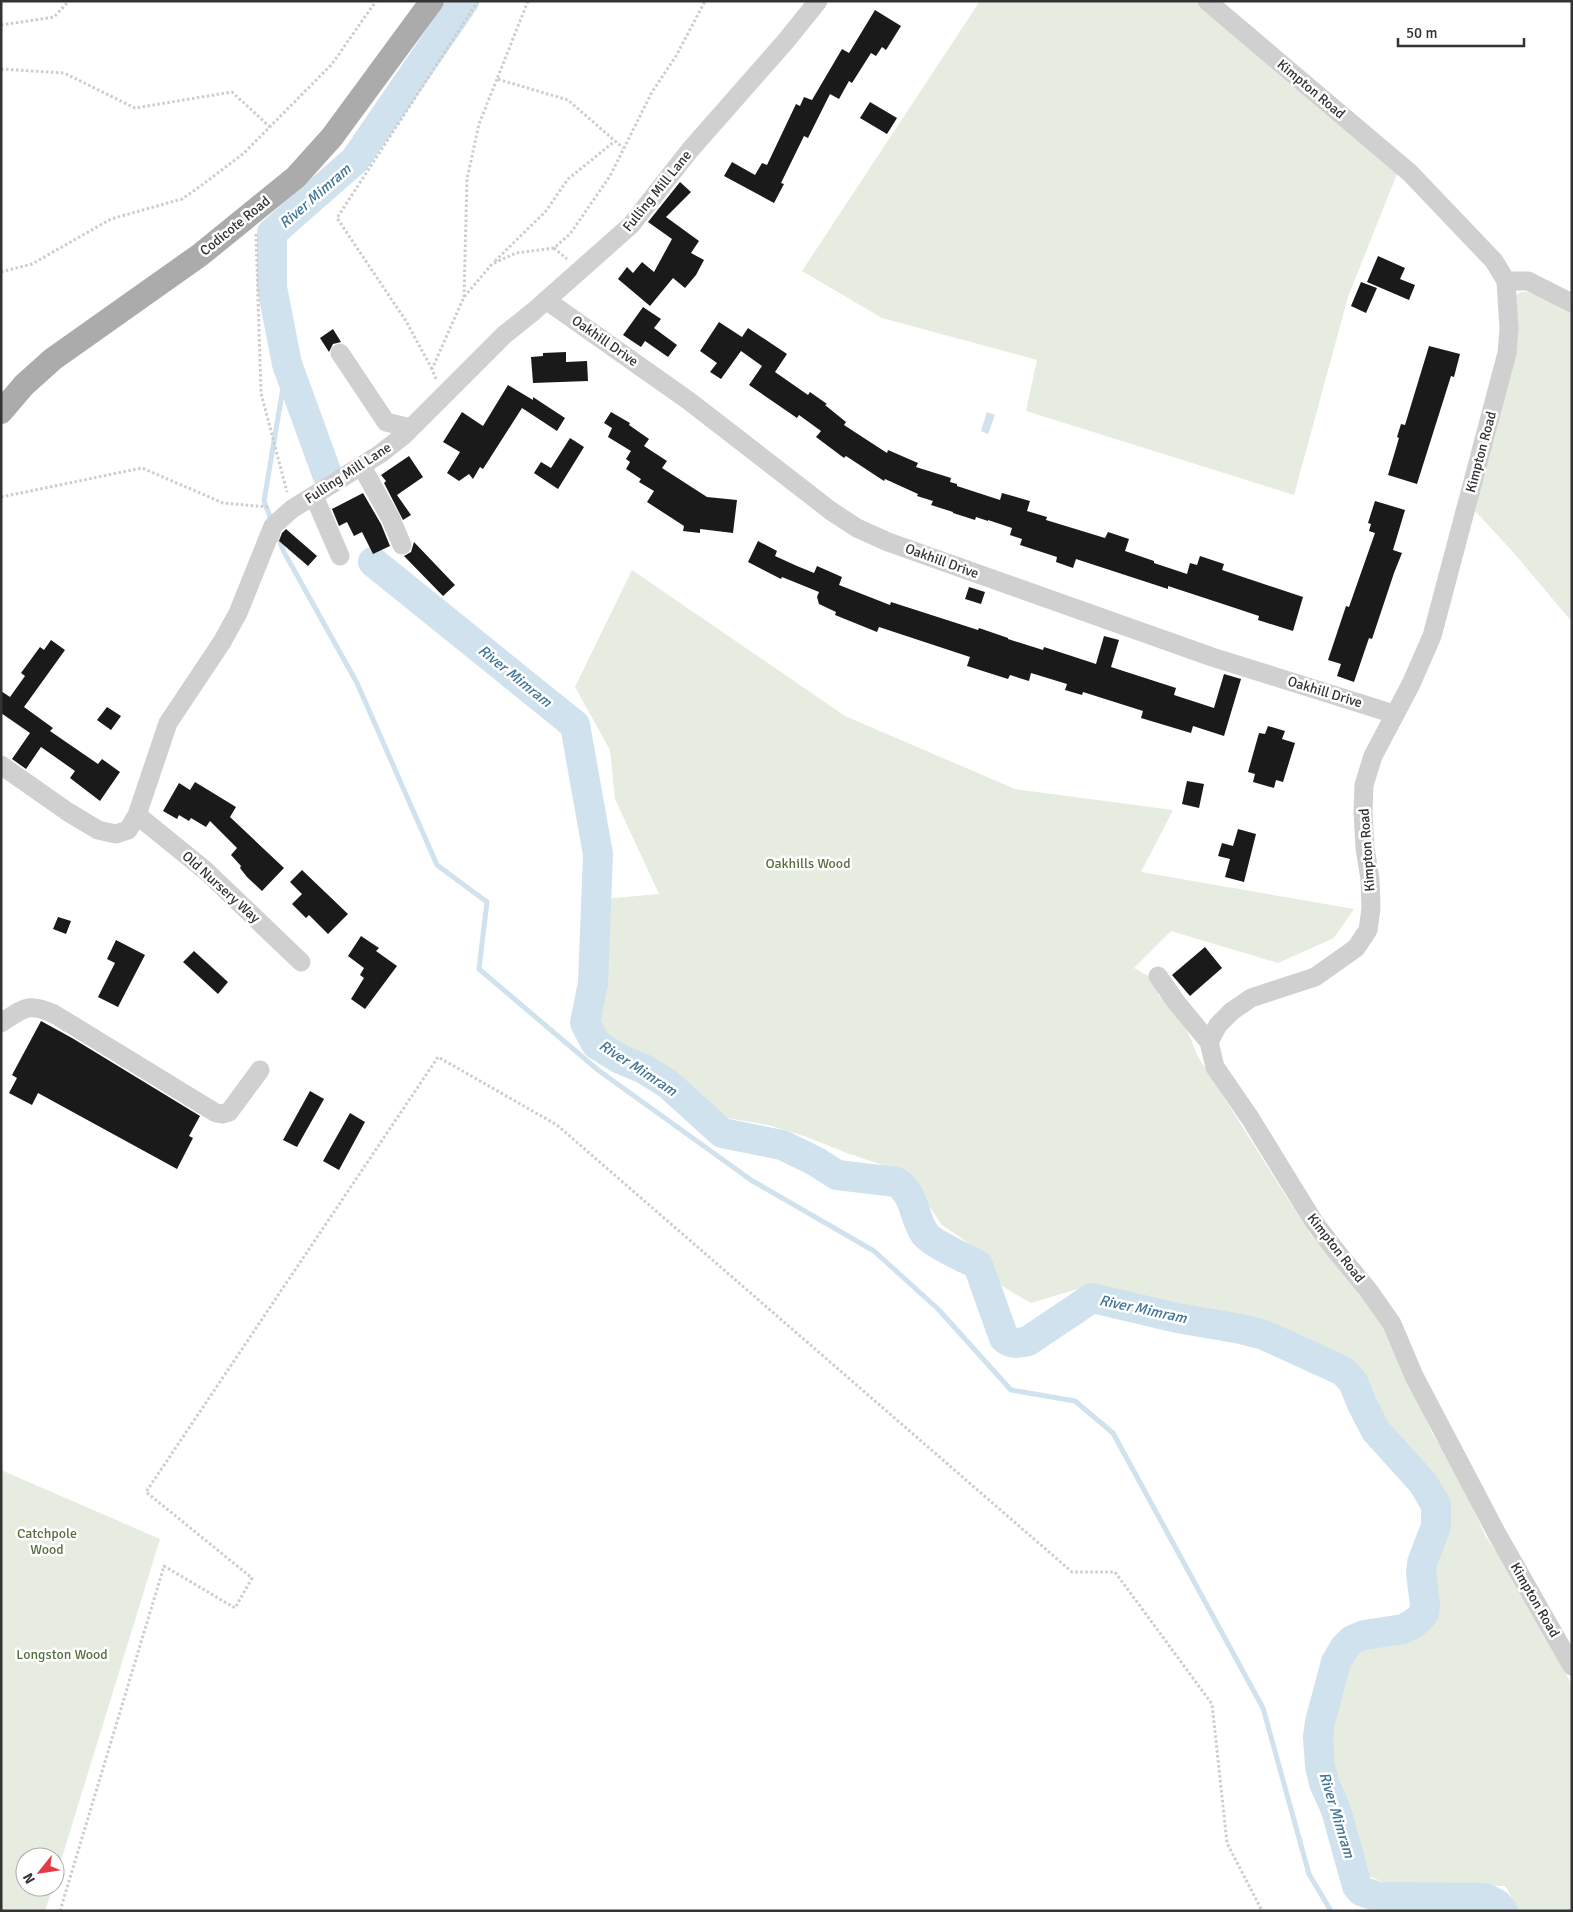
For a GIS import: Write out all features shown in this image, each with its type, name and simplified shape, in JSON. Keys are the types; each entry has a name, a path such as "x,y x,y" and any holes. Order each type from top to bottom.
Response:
{"main road":[{"name":"Codicote Road","path":"1,412 24,385 53,359 200,255 296,177 332,137 432,1"}],"street":[{"name":"Fulling Mill Lane","path":"1,765 68,812 98,830 116,834 128,830 138,816 168,722 222,642 234,620 273,526 292,509 387,449 411,428 504,335 631,226 690,150 785,42 818,1"},
{"name":"Kimpton Road","path":"1207,1 1410,173 1477,241 1494,261 1506,281 1509,329 1507,353 1432,636 1411,684 1372,756 1364,784 1365,848 1372,909 1368,930 1356,948 1315,977 1251,998 1232,1011 1218,1025 1210,1042 1215,1067 1250,1118 1314,1222 1369,1291 1392,1324 1414,1376 1497,1534 1572,1666"},
{"path":"1506,281 1528,281 1572,304"},
{"name":"Oakhill Drive","path":"546,300 689,401 831,511 856,528 888,542 1212,657 1394,714"},
{"path":"340,353 386,422 387,449"},
{"path":"386,422 411,428"},
{"path":"362,466 391,519 402,544"},
{"path":"314,496 340,556"},
{"name":"Old Nursery Way","path":"138,816 206,871 301,962"},
{"path":"1158,976 1176,1002 1210,1042"},
{"path":"1,1023 22,1009 40,1008 54,1014 216,1113 229,1112 260,1070"}],"path":[{"path":"1,25 54,17 69,1"},
{"path":"1,272 32,264 111,219 182,199 244,153 332,64 376,1"},
{"path":"443,396 432,369 406,321 337,218 478,1"},
{"path":"464,298 467,179 479,124 528,1"},
{"path":"492,264 516,253 554,248 570,234 610,176 652,92 676,56 705,1"},
{"path":"1,69 64,73 135,108 232,92 270,127"},
{"path":"497,79 568,100 624,148"},
{"path":"432,369 464,298 492,264 546,211 568,179 615,141"},
{"path":"1,497 142,468 223,503 292,509 261,393 256,210"},
{"path":"60,1911 164,1566 235,1608 252,1578 146,1492 438,1057 557,1124 1072,1572 1115,1572 1212,1704 1226,1843 1262,1911"}],"green space":[{"path":"980,1 1202,1 1399,169 1348,297 1294,495 1026,411 1037,360 882,318 802,271"},
{"path":"1520,292 1529,292 1572,313 1572,622 1514,553 1475,511 1515,297"},
{"name":"Oakhills Wood","path":"632,570 845,716 1015,789 1173,810 1141,872 1354,909 1334,938 1278,963 1171,931 1134,968 1166,986 1158,995 1172,1008 1182,1022 1197,1055 1310,1234 1359,1290 1384,1326 1433,1435 1454,1467 1486,1537 1506,1566 1572,1685 1572,1911 1514,1911 1510,1894 1505,1886 1387,1884 1360,1872 1342,1803 1328,1765 1338,1681 1348,1658 1361,1646 1414,1631 1428,1616 1433,1599 1429,1562 1445,1530 1449,1501 1440,1486 1415,1465 1371,1408 1356,1376 1334,1354 1254,1321 1081,1288 1031,1303 1002,1286 980,1251 942,1225 906,1173 768,1125 721,1117 681,1080 602,1036 598,1020 603,974 604,899 659,894 615,799 610,750 575,687"},
{"name":"Longston Wood","path":"1,1470 160,1539 65,1848 15,1847 15,1897 50,1897 45,1911 1,1911"}],"water":[{"path":"987,412 995,415 988,434 981,431"}],"building":[{"path":"875,10 901,26 886,50 882,47 876,56 871,53 852,83 849,81 839,99 830,94 808,138 804,136 781,183 784,184 774,203 724,176 732,162 755,175 762,163 767,165 796,104 800,106 804,97 812,100 842,49 849,53"},
{"path":"870,102 897,118 887,134 860,118"},
{"path":"680,182 691,192 666,217 699,241 691,253 704,260 696,275 685,288 673,278 650,306 618,279 627,267 633,273 642,262 654,272 672,239 648,222"},
{"path":"1378,256 1405,268 1400,279 1415,285 1409,300 1367,282"},
{"path":"1361,282 1377,288 1366,313 1351,306"},
{"path":"643,307 661,319 654,328 677,345 668,357 645,341 641,347 623,335"},
{"path":"719,322 742,337 748,328 787,354 775,372 808,395 810,392 827,404 825,405 846,422 844,425 887,453 888,450 918,463 916,467 951,478 950,482 957,484 957,486 1000,500 1002,493 1030,501 1027,511 1047,517 1046,520 1105,538 1108,532 1129,539 1125,551 1154,561 1154,563 1187,574 1190,563 1197,565 1200,556 1224,564 1222,570 1303,597 1293,631 1258,620 1259,616 1229,606 1168,586 1168,589 1076,559 1073,568 1056,562 1057,557 1020,545 1022,539 1010,535 1012,528 976,517 975,520 931,505 933,501 917,496 918,494 885,479 884,481 846,456 844,458 816,437 821,431 799,415 797,418 749,385 762,366 741,351 721,379 710,372 717,363 700,351"},
{"path":"333,329 341,342 333,344 329,352 320,338"},
{"path":"1429,346 1460,354 1454,377 1451,376 1417,484 1388,475 1399,438 1397,437 1401,424 1405,425"},
{"path":"566,352 566,362 587,361 588,381 533,383 531,357 543,356 543,353"},
{"path":"508,385 533,400 533,397 565,418 557,431 522,408 483,469 480,467 473,479 469,474 459,481 447,473 460,452 443,442 462,412 483,426"},
{"path":"611,412 630,423 629,425 649,439 644,446 667,461 662,468 707,497 737,500 733,533 700,529 700,533 683,531 684,526 647,502 654,491 639,482 641,479 626,469 630,462 626,459 631,451 608,437 612,428 604,423"},
{"path":"570,438 584,447 558,489 534,473 541,462 551,468"},
{"path":"409,456 423,477 397,495 411,515 403,520 384,483 386,481 381,475"},
{"path":"363,493 381,524 390,546 373,554 362,532 354,536 347,522 339,526 332,509"},
{"path":"1375,501 1405,510 1393,550 1402,553 1372,639 1369,638 1354,682 1337,676 1341,664 1328,660 1346,606 1349,607 1375,533 1369,531 1371,524 1368,523"},
{"path":"286,529 317,556 308,566 279,541"},
{"path":"758,541 777,551 775,556 814,573 817,566 842,577 839,585 890,605 891,602 978,630 979,628 1043,650 1044,647 1096,664 1104,636 1119,640 1111,667 1176,688 1174,695 1214,708 1224,674 1241,679 1224,736 1193,726 1191,733 1141,718 1143,711 1083,692 1082,695 1065,690 1067,684 1031,673 1029,681 1010,675 1008,679 967,666 970,657 879,627 877,632 835,615 836,612 819,604 817,597 819,592 782,577 781,579 748,562"},
{"path":"414,542 455,585 443,596 404,556 411,552"},
{"path":"969,587 985,592 981,604 965,599"},
{"path":"51,640 65,650 24,707 53,728 50,731 98,764 102,759 120,772 100,801 70,778 75,771 41,747 26,769 12,759 30,733 1,713 1,691 10,697 25,676 21,673 40,647 44,650"},
{"path":"107,707 121,716 111,730 97,720"},
{"path":"1268,726 1285,731 1282,739 1295,743 1283,782 1276,780 1274,788 1253,782 1255,774 1248,772 1259,733 1265,734"},
{"path":"1187,781 1204,784 1199,808 1182,804"},
{"path":"195,782 236,807 230,817 284,868 262,891 247,877 240,868 241,866 231,855 237,848 210,821 206,827 191,818 189,821 179,815 177,819 163,811 179,783 190,790"},
{"path":"1238,829 1256,834 1244,882 1225,877 1230,859 1218,856 1222,843 1233,846"},
{"path":"302,870 348,914 328,934 309,915 306,918 292,904 302,894 290,882"},
{"path":"58,917 71,921 66,934 53,929"},
{"path":"361,936 379,948 376,951 397,966 365,1009 351,999 364,978 360,975 364,968 348,956"},
{"path":"116,940 145,955 118,1007 98,997 115,963 107,959"},
{"path":"1205,947 1222,968 1190,996 1172,975"},
{"path":"194,951 228,982 218,994 183,962"},
{"path":"41,1021 200,1116 189,1136 193,1138 177,1169 38,1093 32,1105 9,1093 17,1078 12,1075"},
{"path":"310,1091 324,1099 297,1147 283,1140"},
{"path":"350,1113 365,1122 339,1170 323,1161"}],"waterway":[{"name":"River Mimram","path":"327,474 287,364 272,287 272,233 355,160 464,1"},
{"path":"272,522 264,501 287,364"},
{"path":"276,532 284,552 357,683 437,865 487,902 479,969 598,1070 751,1180 874,1251 938,1309 1011,1390 1075,1401 1113,1433 1263,1708 1309,1874 1331,1911"},
{"name":"River Mimram","path":"373,562 575,725 598,854 593,983 585,1023 596,1044 668,1084 722,1133 782,1145 815,1161 837,1175 896,1182 907,1192 925,1234 942,1246 978,1265 1004,1338 1009,1342 1028,1341 1092,1298 1177,1318 1264,1335 1343,1371 1353,1382 1376,1431 1423,1483 1436,1505 1436,1526 1422,1563 1424,1613 1419,1619 1403,1629 1364,1635 1352,1640 1345,1647 1336,1662 1320,1722 1318,1737 1320,1766 1324,1783 1336,1810 1357,1886 1361,1891 1379,1897 1485,1898 1497,1904 1503,1911"}],"park label":[{"name":"Catchpole Wood","path":"47,1542"}]}
